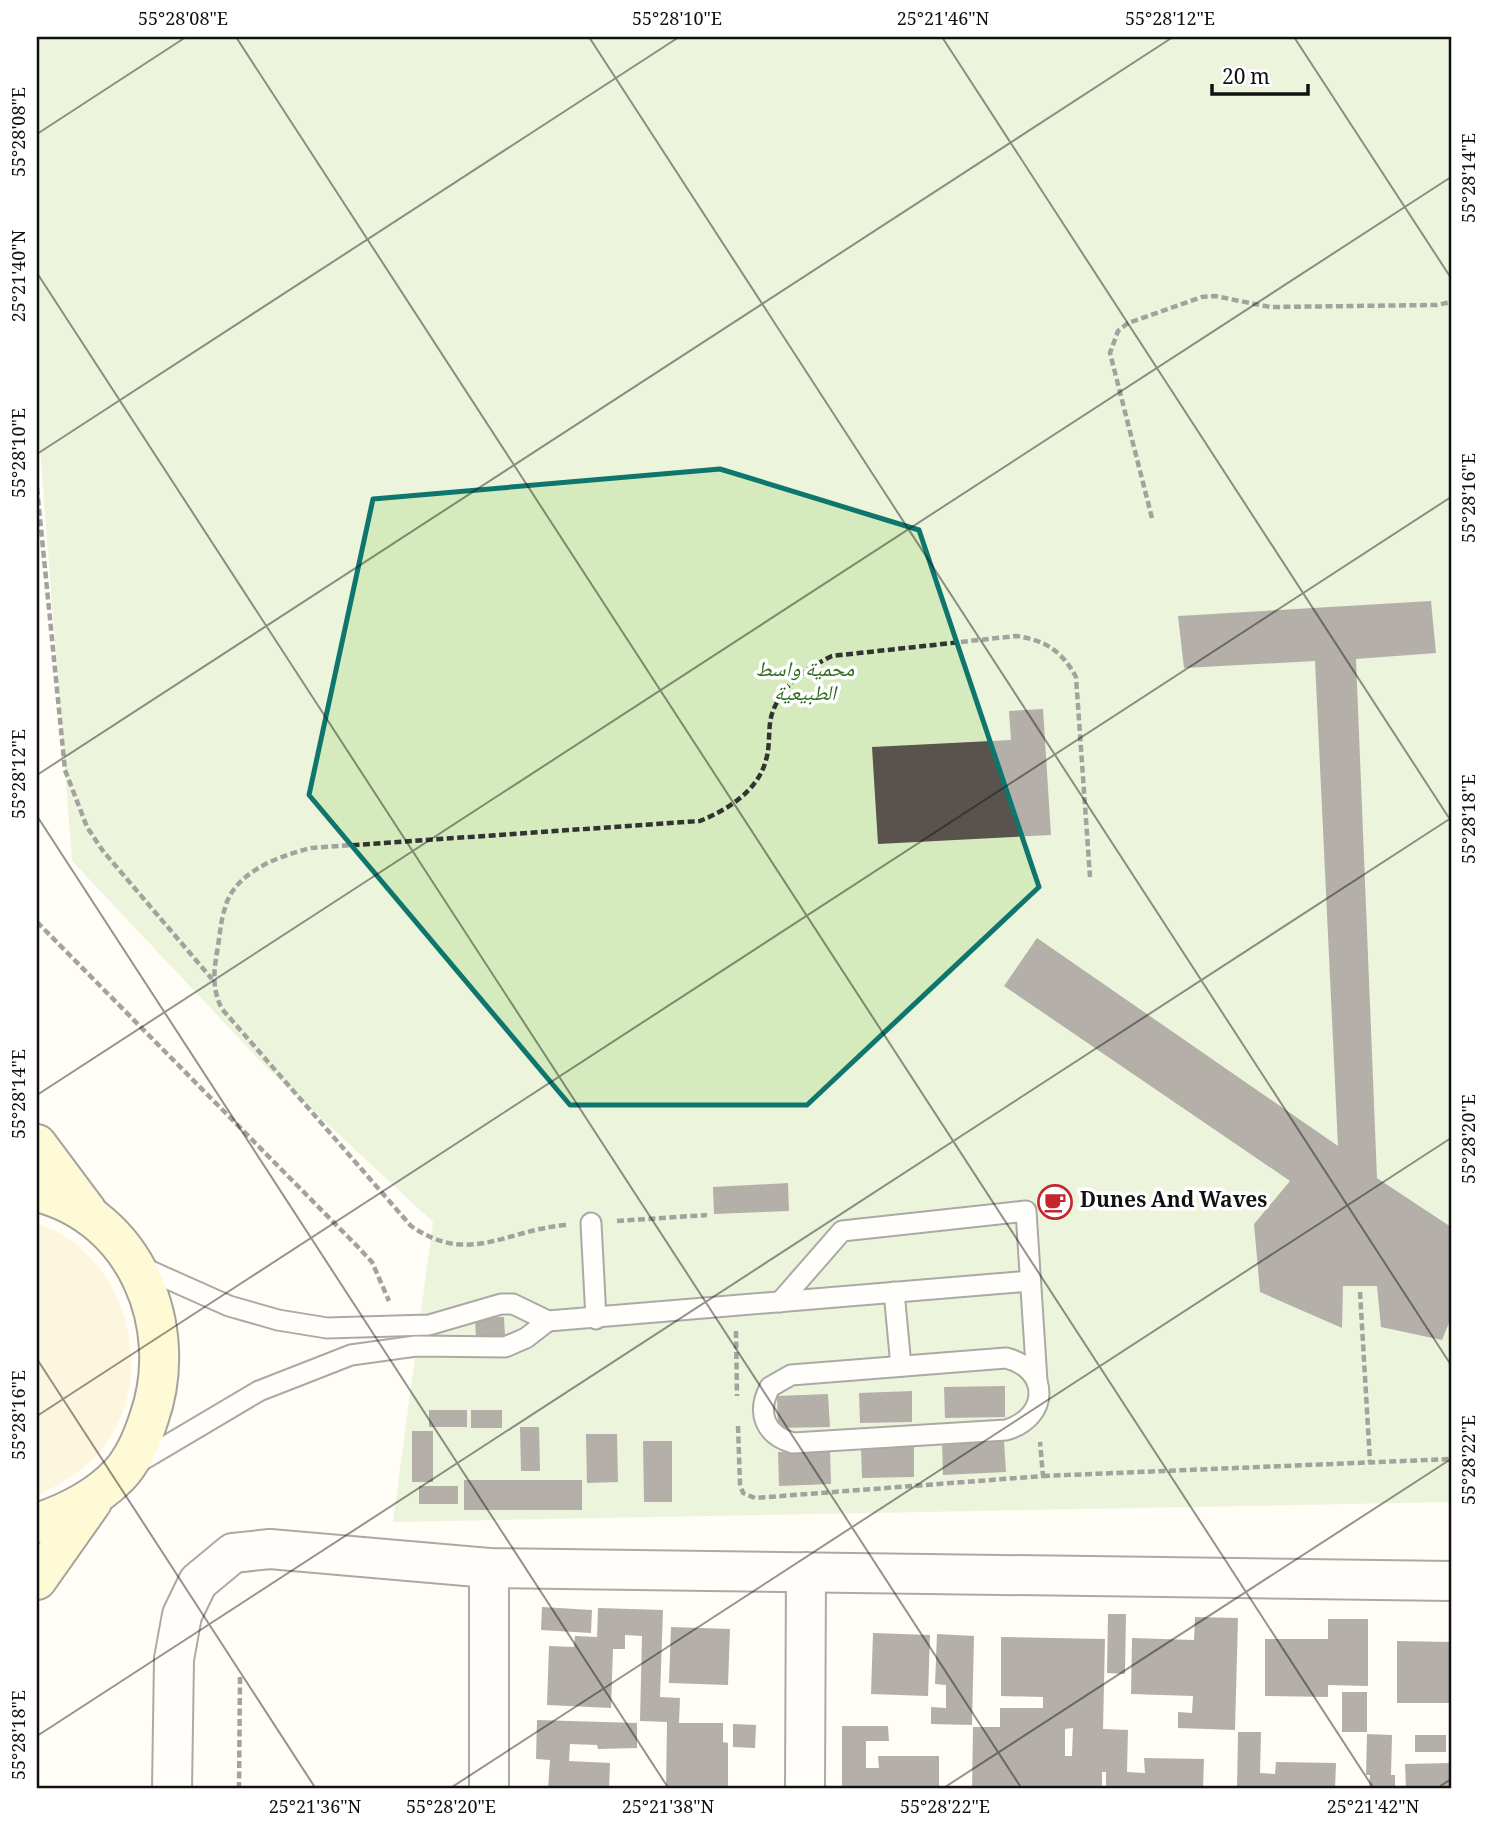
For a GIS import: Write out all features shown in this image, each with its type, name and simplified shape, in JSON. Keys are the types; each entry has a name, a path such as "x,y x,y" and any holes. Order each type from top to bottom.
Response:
{"main road":[{"path":"37,1144 92,1219 115,1240 134,1264 153,1304 162,1348 158,1393 144,1434 37,1580"},
{"path":"37,1192 52,1196 92,1219"},
{"path":"37,1523 63,1515 110,1482"}],"street":[{"path":"172,1789 174,1659 182,1615 198,1582 233,1553 270,1549 489,1567 1451,1581"},
{"path":"489,1567 489,1789"},
{"path":"805,1789 806,1572"}],"lane":[{"path":"780,1302 842,1231 1026,1211 1040,1394 1037,1407 1030,1418 1006,1430 793,1443 771,1432 764,1422 764,1398 779,1379 791,1375 1006,1358 1018,1361 1037,1381"},
{"path":"591,1223 596,1319"},
{"path":"134,1264 229,1306 278,1320 327,1328 429,1325 506,1304 548,1321 596,1319 1030,1281"},
{"path":"894,1292 901,1366"},
{"path":"110,1482 278,1381 351,1354 396,1348 505,1347 526,1338 548,1321"},
{"path":"396,1348 397,1327"}],"path":[{"path":"1152,518 1110,353 1118,331 1128,323 1190,300 1215,296 1270,307 1437,305 1451,302"},
{"path":"37,488 65,770 74,799 103,851 213,979"},
{"path":"707,1215 541,1228 470,1247 429,1238 411,1226 231,1023 215,995 213,979 225,905 238,886 258,868 284,855 311,848 682,824 717,814 747,792 758,777 766,761 772,712 782,694 812,665 832,656 1016,636 1046,643 1058,652 1069,663 1079,692 1090,877"},
{"path":"37,922 365,1254 384,1285 397,1327"},
{"path":"1360,1292 1370,1462"},
{"path":"1043,1476 1451,1459"},
{"path":"239,1789 240,1677"}],"highlighted area":[{"path":"720,469 919,530 1039,887 807,1105 570,1105 309,795 373,499"}],"green space":[{"name":"محمية واسط الطبيعية","path":"37,37 1451,37 1451,1502 393,1522 433,1222 266,1067 72,861 37,411"}],"sand":[{"path":"37,1223 67,1238 92,1260 111,1286 124,1317 131,1350 130,1383 121,1415 105,1445 74,1475 37,1496"}],"building":[{"path":"1431,601 1436,653 1356,659 1377,1178 1451,1227 1451,1318 1442,1340 1381,1327 1377,1286 1343,1286 1342,1328 1260,1292 1254,1224 1290,1181 1004,986 1037,938 1338,1146 1315,661 1184,668 1178,616"},
{"path":"1043,709 1051,835 878,844 872,747 1011,740 1009,711"},
{"path":"788,1183 789,1211 714,1214 713,1187"},
{"path":"504,1317 505,1337 476,1339 475,1318"},
{"path":"1005,1386 1005,1417 945,1418 944,1387"},
{"path":"912,1391 912,1422 860,1423 859,1393"},
{"path":"828,1394 830,1427 778,1428 777,1396"},
{"path":"429,1410 467,1410 467,1427 429,1427"},
{"path":"471,1410 502,1410 502,1428 471,1428"},
{"path":"520,1427 539,1427 540,1471 521,1471"},
{"path":"412,1431 433,1431 433,1482 412,1482"},
{"path":"586,1434 617,1434 618,1482 587,1483"},
{"path":"643,1441 672,1441 672,1502 644,1502"},
{"path":"1004,1441 1006,1472 943,1475 942,1444"},
{"path":"914,1446 914,1477 862,1478 861,1447"},
{"path":"830,1451 831,1484 779,1486 778,1452"},
{"path":"464,1480 582,1480 582,1510 464,1510"},
{"path":"419,1486 458,1486 458,1504 419,1504"},
{"path":"542,1607 592,1610 591,1633 541,1630"},
{"path":"598,1608 663,1610 660,1697 680,1698 679,1723 723,1723 723,1742 728,1743 728,1789 666,1789 667,1722 640,1721 642,1636 625,1635 625,1649 613,1649 611,1708 547,1705 549,1646 574,1647 575,1636 597,1637"},
{"path":"1108,1614 1126,1614 1125,1674 1107,1673"},
{"path":"1195,1617 1238,1618 1235,1730 1178,1728 1178,1712 1192,1713 1193,1696 1131,1694 1132,1638 1194,1640"},
{"path":"1328,1619 1368,1619 1368,1686 1328,1685 1328,1697 1265,1696 1265,1639 1328,1639"},
{"path":"671,1627 730,1629 728,1685 669,1683"},
{"path":"873,1633 930,1635 928,1696 871,1694"},
{"path":"937,1634 974,1636 972,1725 931,1724 931,1707 946,1708 946,1685 935,1684"},
{"path":"1001,1637 1105,1639 1103,1729 1128,1730 1127,1772 1145,1773 1144,1758 1204,1759 1203,1789 1106,1789 1106,1772 1102,1772 1102,1789 972,1789 973,1727 1000,1727 1000,1708 1043,1708 1043,1697 1001,1696","holes":["1073,1728 1072,1756 1065,1756 1065,1729"]},
{"path":"1397,1641 1451,1642 1451,1703 1397,1703"},
{"path":"1342,1692 1367,1692 1367,1732 1342,1732"},
{"path":"537,1720 637,1723 637,1748 598,1749 597,1745 570,1744 569,1761 610,1763 609,1789 548,1789 550,1760 536,1759"},
{"path":"733,1724 756,1725 755,1748 733,1747"},
{"path":"842,1726 888,1726 889,1741 866,1741 866,1768 879,1768 878,1756 939,1756 939,1789 842,1789"},
{"path":"1238,1732 1261,1732 1260,1773 1275,1774 1276,1762 1336,1763 1335,1789 1237,1789"},
{"path":"1367,1734 1392,1735 1391,1775 1395,1775 1395,1789 1369,1789 1370,1775 1366,1775"},
{"path":"1415,1735 1446,1735 1446,1752 1415,1752"},
{"path":"1451,1763 1451,1789 1406,1789 1405,1764"}],"place":[{"name":"Dunes And Waves","path":"1055,1202"}]}
